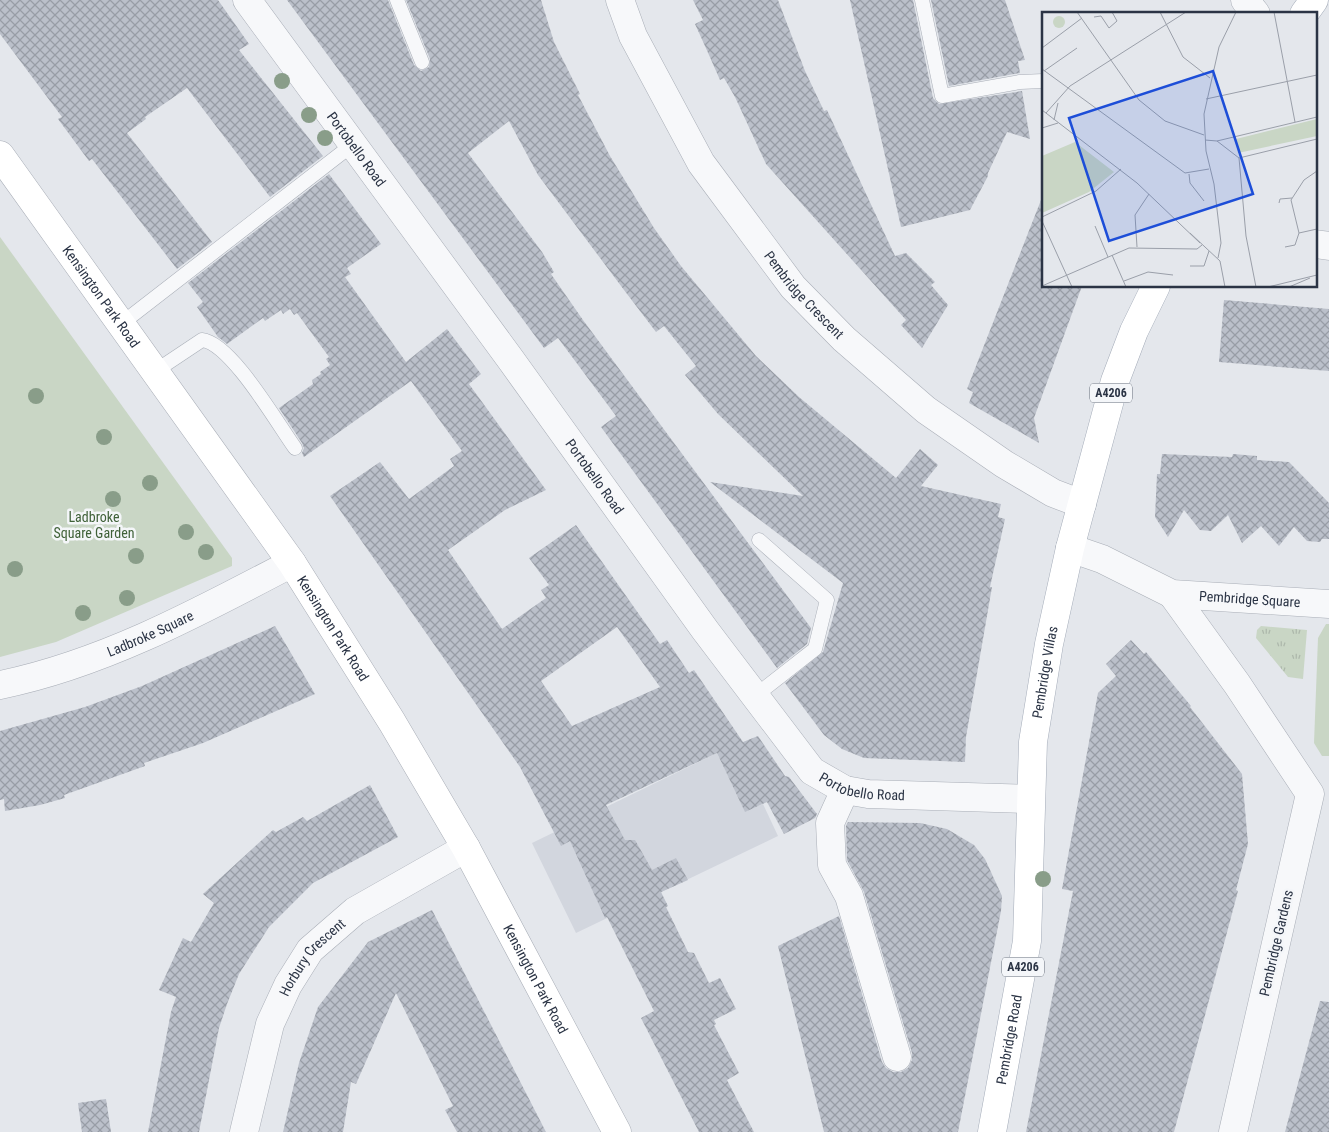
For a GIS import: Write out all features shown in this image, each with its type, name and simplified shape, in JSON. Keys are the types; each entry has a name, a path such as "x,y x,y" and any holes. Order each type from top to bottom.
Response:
{"main road":[{"path":"1305,12 1314,0"},
{"name":"Kensington Park Road","path":"0,154 292,563 392,722 466,848 617,1132"},
{"name":"A4206","path":"1070,548 1115,381 1134,331 1155,288"},
{"name":"Pembridge Villas","path":"1030,799 1033,742 1050,644 1070,548"},
{"name":"Pembridge Road","path":"992,1132 1027,942 1031,863 1030,799"}],"street":[{"name":"Portobello Road","path":"247,0 812,771 845,790 868,794 1030,799"},
{"name":"Pembridge Crescent","path":"620,0 633,36 701,163 793,287 844,339 926,410 1004,464 1052,493 1082,504"},
{"path":"1245,0 1254,12"},
{"path":"1316,244 1329,246"},
{"name":"Pembridge Square","path":"1070,548 1102,559 1172,594 1329,604"},
{"name":"Ladbroke Square","path":"0,685 74,666 111,652 292,563"},
{"name":"Pembridge Square","path":"1172,594 1237,684 1288,760"},
{"name":"Pembridge Gardens","path":"1233,1132 1320,793 1288,760"},
{"path":"845,790 830,823 832,865 849,896 897,1057"},
{"name":"Horbury Crescent","path":"244,1132 270,1024 288,985 310,950 355,911 466,848"}],"lane":[{"path":"397,0 422,62"},
{"path":"922,0 942,96 1020,82 1042,81"},
{"path":"121,324 352,145"},
{"path":"154,372 202,340 210,341 222,349 248,380 295,448"},
{"path":"756,696 815,649 827,600 759,540"}],"shaded area":[{"path":"717,753 745,811 763,804 778,836 576,933 532,843"}],"green space":[{"name":"Ladbroke Square Garden","path":"0,237 232,558 232,566 56,642 0,657"},
{"path":"1326,624 1329,624 1329,756 1322,756 1314,743 1318,638"},
{"path":"1261,626 1307,630 1303,679 1288,677 1256,638 1257,630"}],"building":[{"path":"0,0 218,0 249,44 239,50 323,156 270,197 187,88 145,117 146,119 127,133 212,242 177,269 92,159 89,161 58,119 62,117 0,34"},
{"path":"287,0 388,0 414,65 421,71 429,67 430,59 406,0 541,0 554,42 580,94 578,95 610,156 654,228 681,266 756,356 799,397 896,478 920,449 938,465 921,486 1001,504 998,517 1005,519 990,587 992,587 966,737 965,762 864,758 842,749 824,735 785,683 823,652 843,583 710,482 803,496 718,414 685,375 696,366 664,326 656,332 538,175 509,121 468,153 542,252 554,272 551,274 583,320 811,628 807,644 777,668 601,427 616,416 558,338 544,348"},
{"path":"693,0 778,0 805,71 824,111 827,110 895,256 906,253 935,282 931,285 948,305 922,348 901,325 906,320 766,164 735,97 724,78 720,80 695,24 703,20"},
{"path":"850,0 913,0 933,98 939,104 1022,91 1030,139 1007,132 988,176 970,210 901,227"},
{"path":"931,0 1005,0 1025,60 1018,61 1020,73 949,86"},
{"path":"329,174 381,244 347,268 351,274 345,277 406,362 447,329 481,374 469,384 546,490 505,510 448,550 502,629 546,598 541,590 549,585 529,558 576,525 660,644 667,640 689,673 694,670 743,742 758,736 785,776 789,777 817,814 815,818 784,834 767,802 745,812 717,753 606,805 625,840 635,840 652,870 676,858 688,880 661,892 668,906 666,907 688,952 694,953 709,983 720,978 736,1009 714,1020 716,1024 714,1025 739,1073 727,1080 754,1132 699,1132 641,1018 654,1011 607,917 605,918 570,841 561,846 520,767 330,496 380,462 409,499 454,466 450,459 462,451 411,381 304,457 302,443 279,408 313,384 312,380 330,365 326,359 329,357 297,313 294,315 290,309 283,314 281,310 265,321 263,318 227,344 218,337 197,307 203,302 188,283","holes":["617,627 660,687 572,726 541,681"]},
{"path":"1042,200 1042,288 1081,288 1034,418 1039,443 969,403 973,392 967,389"},
{"path":"1224,300 1329,309 1329,371 1219,362"},
{"path":"1162,454 1232,457 1233,454 1257,456 1257,460 1289,462 1329,503 1329,539 1322,539 1320,542 1307,541 1294,527 1279,546 1261,526 1242,543 1228,515 1211,531 1200,530 1184,510 1168,537 1155,517 1157,474 1160,474"},
{"path":"275,626 315,694 203,743 144,763 145,766 64,795 65,798 40,805 5,811 4,799 0,800 0,731 85,707 142,686"},
{"path":"1131,640 1144,654 1146,652 1191,706 1242,774 1248,844 1236,890 1238,891 1174,1132 1026,1132 1073,891 1062,889 1098,693 1116,676 1106,664"},
{"path":"370,785 398,837 313,883 269,927 239,974 227,1004 219,1028 199,1132 148,1132 171,1012 176,997 159,990 183,938 191,942 214,903 203,894 273,830 276,832 303,817 307,821"},
{"path":"848,822 920,823 947,829 974,845 985,859 1002,896 1001,911 958,1132 824,1132 778,946 839,916 882,1062 886,1068 893,1072 901,1072 908,1068 912,1060 912,1053 864,892 847,860 846,826"},
{"path":"432,910 546,1132 457,1132 445,1110 453,1106 396,993 356,1084 351,1082 343,1132 283,1132 299,1063 318,1007 368,942"},
{"path":"1320,1001 1329,1002 1329,1132 1285,1132"},
{"path":"106,1099 111,1132 82,1132 78,1103"}]}
